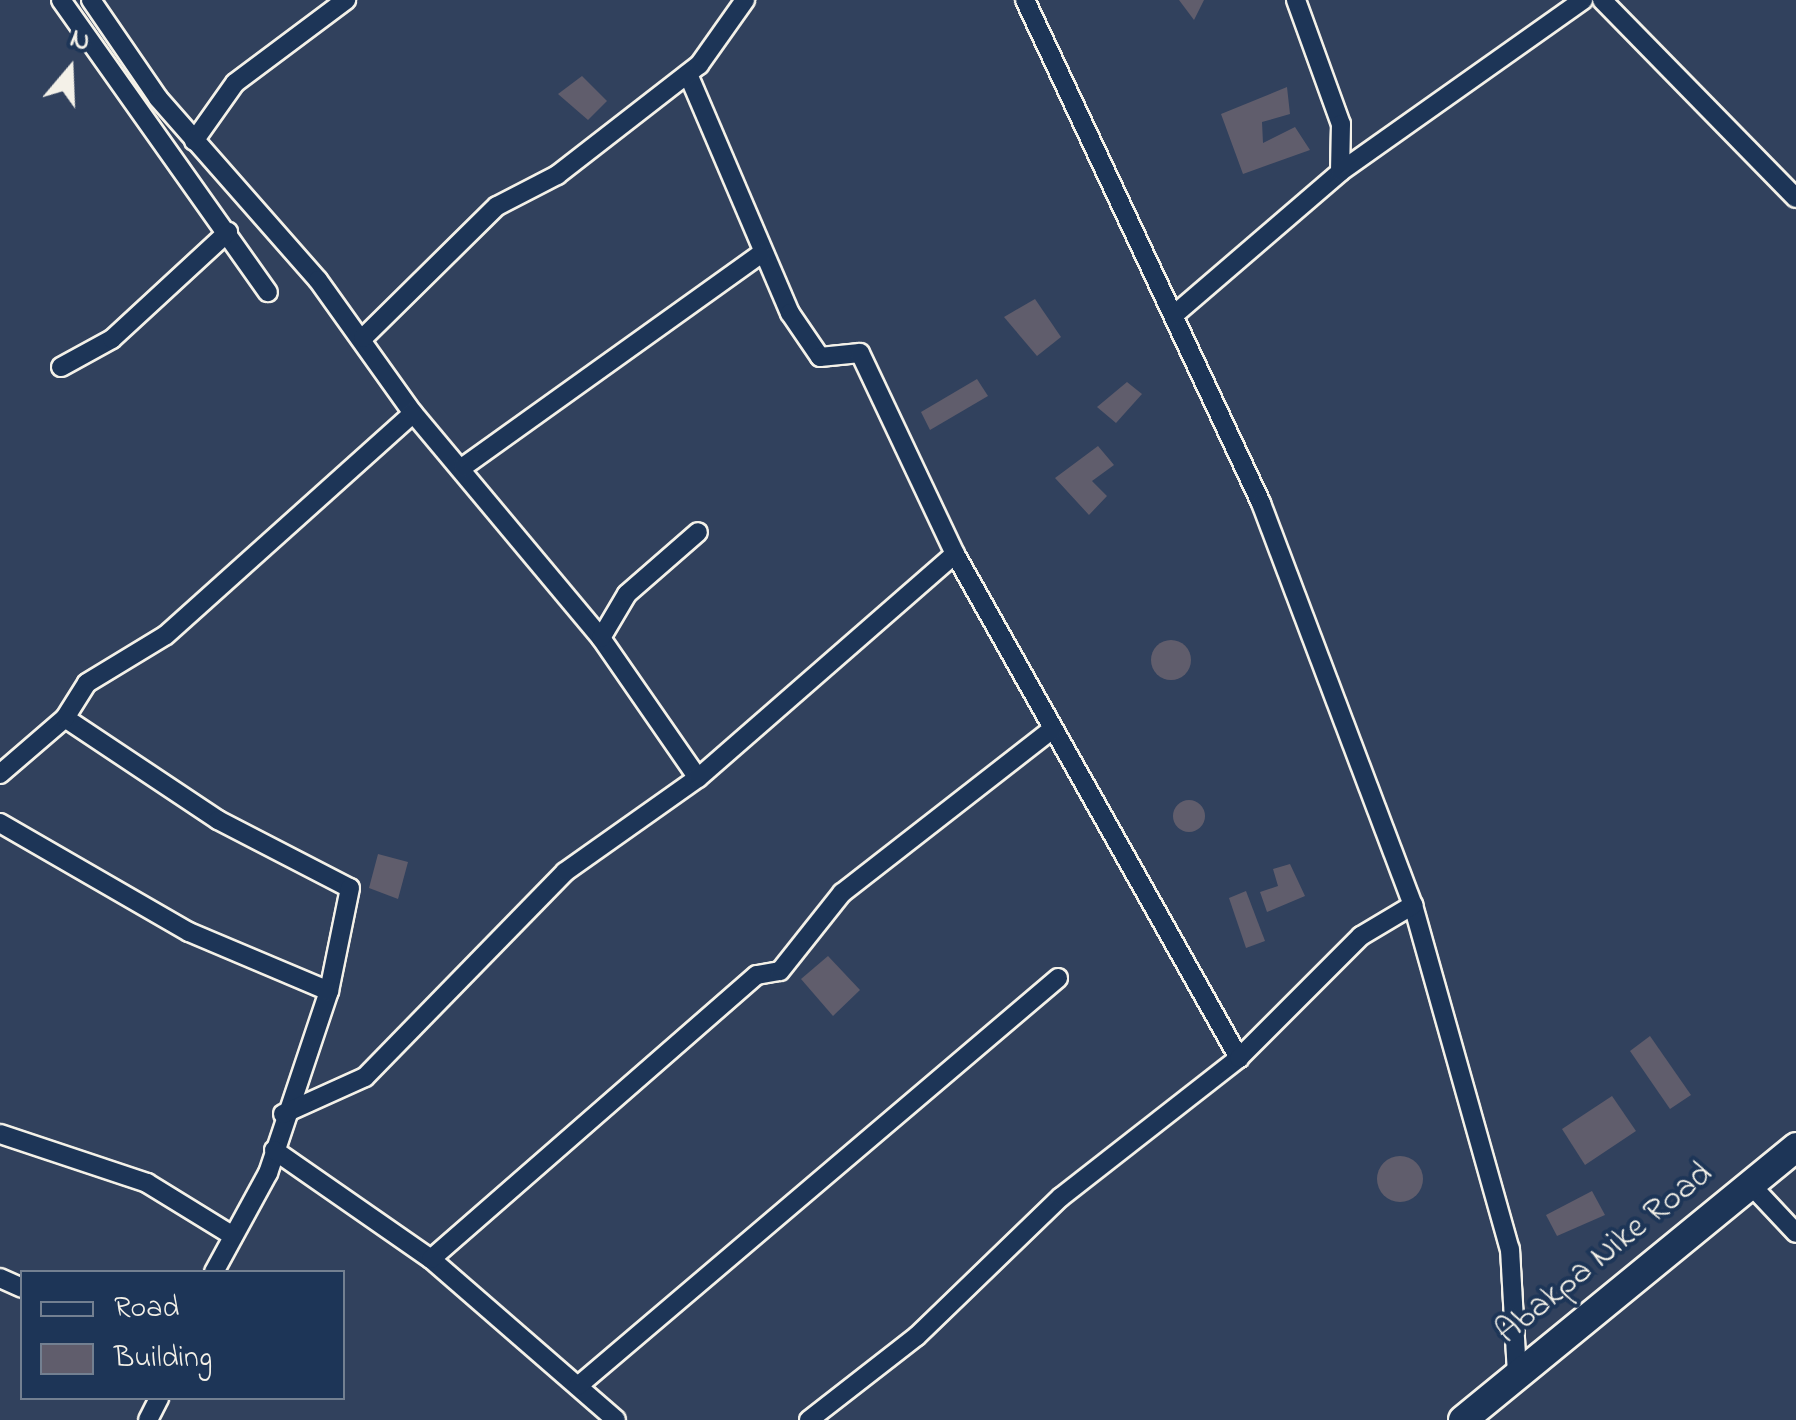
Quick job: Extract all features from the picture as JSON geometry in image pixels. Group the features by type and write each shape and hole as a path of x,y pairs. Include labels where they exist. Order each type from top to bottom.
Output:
{"main road":[{"name":"Abakpa Nike Road","path":"1463,1420 1796,1147"}],"street":[{"path":"61,0 268,292"},
{"path":"91,0 194,141 364,338 413,413 463,467 601,638 698,778"},
{"path":"194,141 235,83 346,0"},
{"path":"364,338 497,206 557,175 688,74 745,0"},
{"path":"1025,0 1261,503 1413,905 1510,1249 1517,1374"},
{"path":"1296,0 1341,124 1340,172"},
{"path":"1174,315 1340,172 1583,0"},
{"path":"1602,0 1796,198"},
{"path":"688,74 761,254 820,356 860,353 955,554 1239,1058"},
{"path":"62,367 112,339 228,232"},
{"path":"463,467 761,254"},
{"path":"0,774 64,718 87,683 153,645 413,413"},
{"path":"601,638 627,594 698,532"},
{"path":"283,1114 365,1077 565,872 698,778 955,554"},
{"path":"64,718 218,820 348,879 328,991 283,1114 274,1150 215,1270"},
{"path":"430,1258 757,975 780,971 842,893 1053,729"},
{"path":"0,823 189,932 328,991"},
{"path":"810,1420 917,1336 1080,1181 1239,1058 1361,936 1413,905"},
{"path":"578,1386 1058,978"},
{"path":"0,1134 148,1183 233,1236"},
{"path":"274,1150 430,1258 616,1420"},
{"path":"1750,1184 1796,1234"}],"building":[{"path":"1179,0 1204,0 1194,20"},
{"path":"582,76 607,101 588,120 558,94"},
{"path":"1287,87 1290,114 1262,122 1263,143 1295,127 1310,150 1243,174 1221,114"},
{"path":"1035,299 1061,337 1037,356 1004,317"},
{"path":"977,379 988,396 930,430 921,412"},
{"path":"1127,382 1142,394 1116,423 1097,407"},
{"path":"1098,446 1114,465 1092,481 1107,496 1089,515 1055,478"},
{"path":"1171,640 1185,646 1191,660 1185,674 1171,680 1157,674 1151,660 1157,646"},
{"path":"1189,800 1201,804 1205,816 1201,828 1189,832 1177,828 1173,816 1177,804"},
{"path":"378,854 408,862 398,899 369,888"},
{"path":"1290,864 1305,896 1267,912 1260,892 1278,886 1273,869"},
{"path":"1246,891 1265,941 1246,948 1229,898"},
{"path":"828,956 860,990 833,1016 801,979"},
{"path":"1650,1036 1691,1095 1670,1109 1630,1051"},
{"path":"1612,1096 1636,1131 1585,1165 1562,1129"},
{"path":"1400,1156 1416,1163 1423,1179 1416,1195 1400,1202 1384,1195 1377,1179 1384,1163"},
{"path":"1592,1191 1605,1215 1557,1236 1546,1215"}]}
